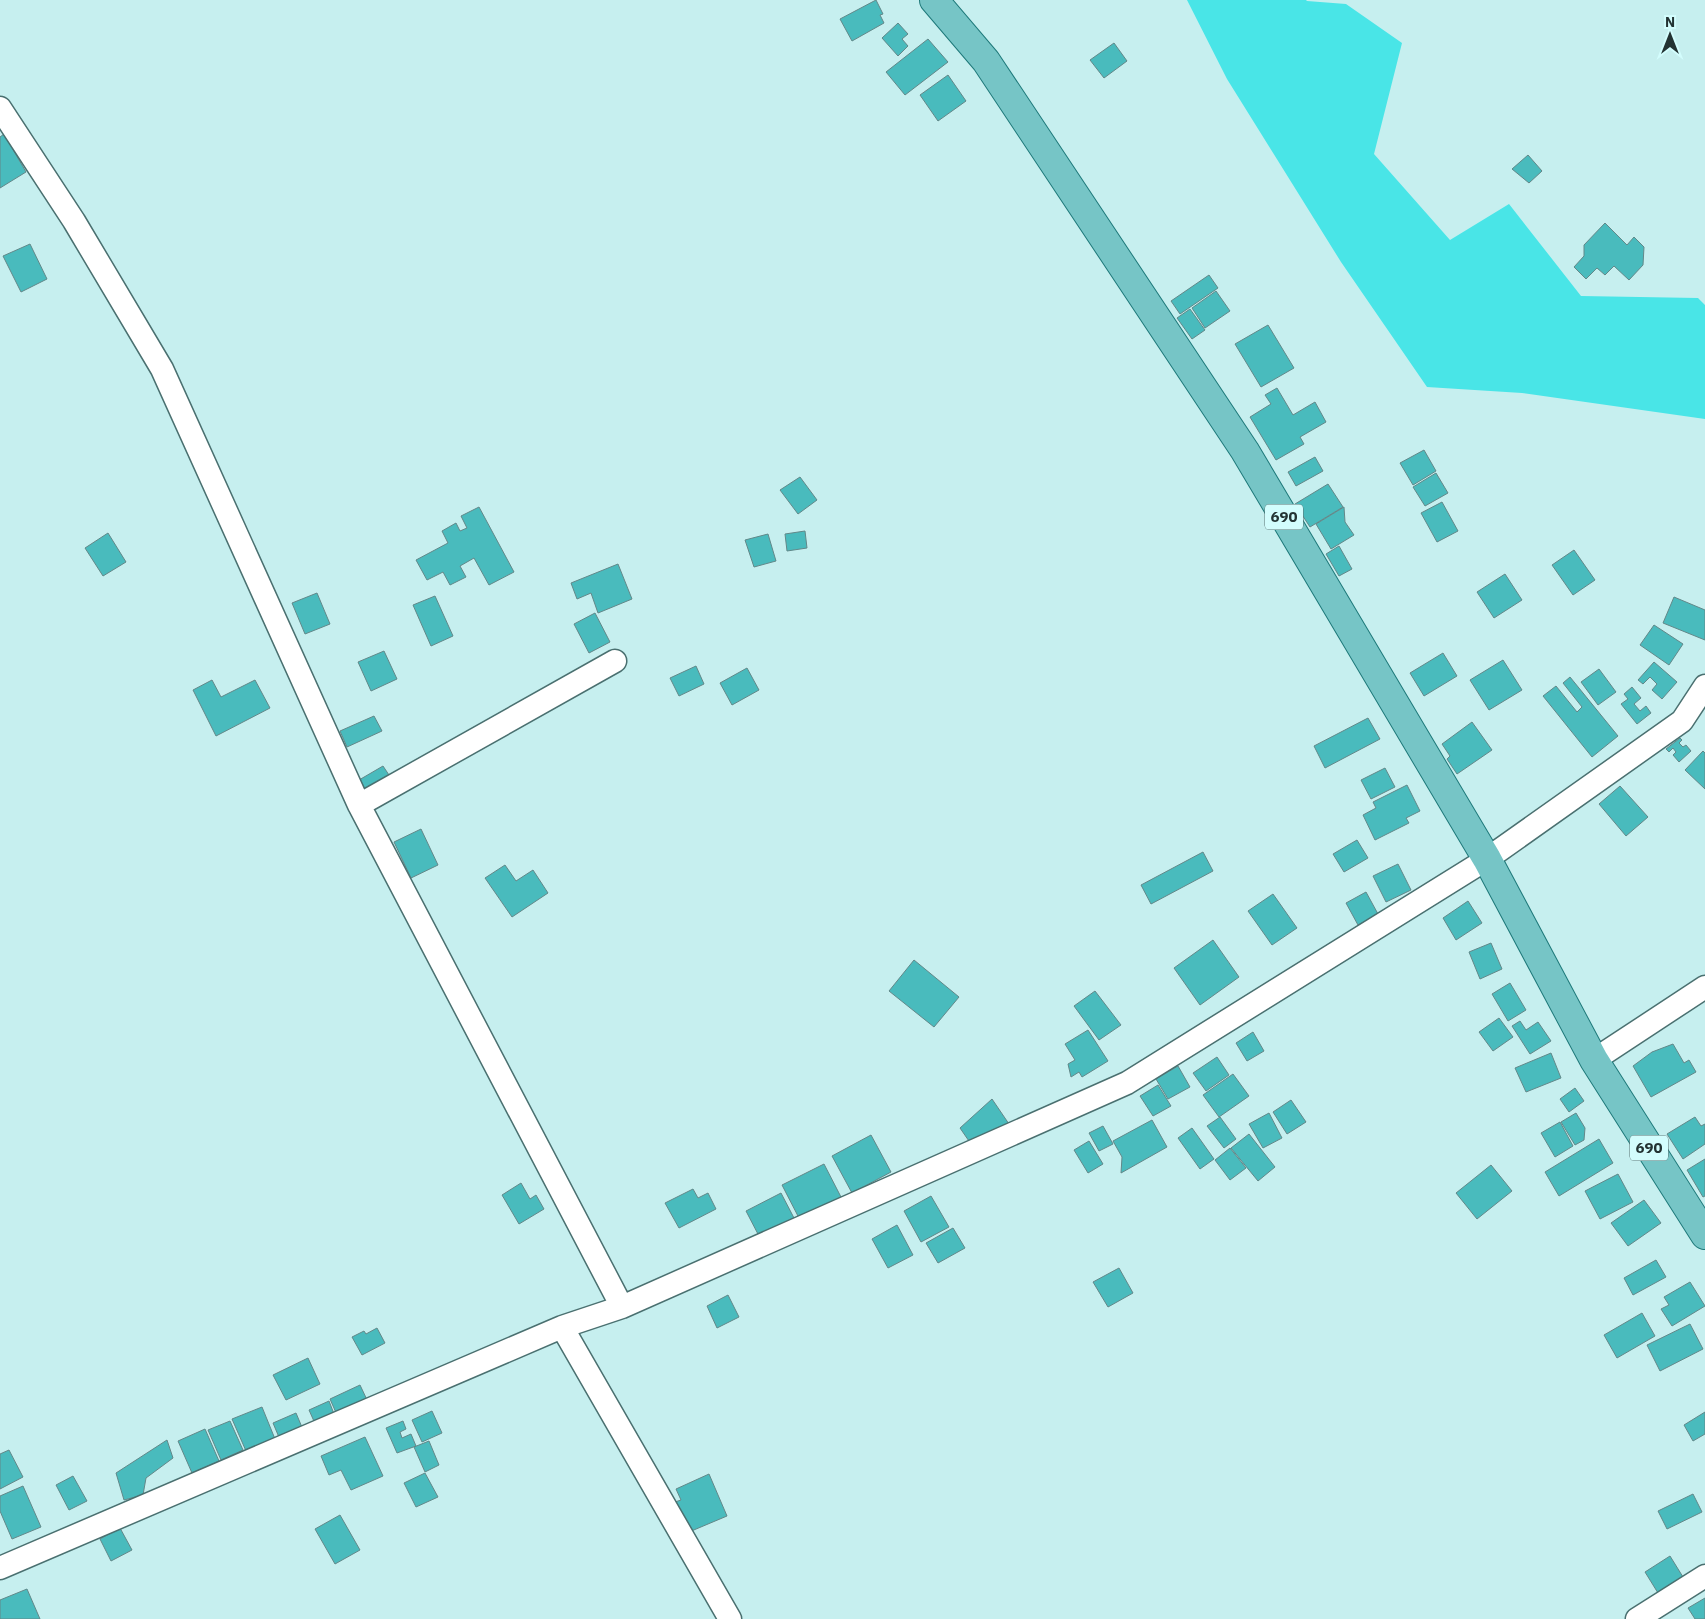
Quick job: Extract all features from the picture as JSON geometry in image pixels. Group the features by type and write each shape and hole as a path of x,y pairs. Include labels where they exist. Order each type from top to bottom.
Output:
{"main road":[{"name":"690","path":"934,0 986,61 1245,450 1487,859 1594,1060 1705,1236"}],"street":[{"path":"0,108 74,221 162,369 359,805 622,1307"},
{"path":"359,805 615,661"},
{"path":"0,1568 562,1327 622,1307 1127,1083 1487,859 1682,721 1705,686"},
{"path":"1594,1060 1705,988"},
{"path":"562,1327 730,1619"},
{"path":"1637,1619 1705,1576"}],"water":[{"path":"1187,0 1306,0 1346,4 1402,43 1374,154 1450,240 1509,204 1581,296 1698,298 1705,305 1705,419 1522,393 1427,387 1341,262 1227,79"}],"building":[{"path":"876,0 883,14 880,15 884,23 852,41 840,19"},
{"path":"898,23 908,34 902,39 908,46 898,56 882,38"},
{"path":"928,39 948,62 905,95 886,72"},
{"path":"1114,43 1127,61 1104,78 1090,60"},
{"path":"948,75 966,101 938,121 920,95"},
{"path":"4,134 26,172 0,188 0,137"},
{"path":"1528,155 1542,171 1529,183 1512,169"},
{"path":"1605,223 1627,245 1634,237 1644,247 1643,265 1629,280 1614,266 1605,275 1597,268 1586,279 1574,267 1584,256 1584,245"},
{"path":"30,244 47,279 21,292 3,256"},
{"path":"1209,275 1218,288 1180,314 1171,301"},
{"path":"1216,291 1230,311 1205,328 1192,308"},
{"path":"1190,309 1205,330 1192,339 1177,318"},
{"path":"1268,325 1294,368 1261,387 1235,344"},
{"path":"1277,388 1293,415 1315,402 1326,422 1300,437 1304,444 1276,460 1250,417 1271,404 1265,395"},
{"path":"1424,450 1436,471 1413,485 1400,463"},
{"path":"1315,457 1323,471 1296,486 1288,472"},
{"path":"1436,473 1448,493 1425,506 1413,487"},
{"path":"800,477 817,500 798,514 780,490"},
{"path":"1328,484 1343,507 1310,527 1295,504"},
{"path":"1442,502 1458,531 1437,542 1421,513"},
{"path":"479,507 514,572 489,585 474,558 460,566 466,577 450,585 443,572 427,580 416,560 448,543 442,531 456,523 460,531 467,528 461,516"},
{"path":"1344,507 1345,522 1354,535 1331,549 1316,524"},
{"path":"805,531 807,548 787,551 785,534"},
{"path":"108,533 126,562 103,576 85,548"},
{"path":"768,534 776,561 754,567 745,540"},
{"path":"1339,546 1352,569 1339,576 1326,554"},
{"path":"1574,550 1595,580 1573,595 1552,565"},
{"path":"618,564 632,599 598,613 591,593 577,599 571,583"},
{"path":"1505,574 1522,600 1494,618 1477,592"},
{"path":"317,593 330,624 305,634 292,603"},
{"path":"435,596 453,636 431,646 413,605"},
{"path":"1674,597 1705,610 1705,640 1663,623"},
{"path":"595,613 610,642 589,653 574,624"},
{"path":"1654,625 1683,644 1669,665 1640,645"},
{"path":"384,651 397,679 371,691 358,662"},
{"path":"1443,653 1457,676 1424,696 1410,673"},
{"path":"1503,660 1522,690 1489,710 1470,680"},
{"path":"1654,662 1677,682 1662,699 1652,690 1657,684 1650,677 1643,684 1638,680"},
{"path":"696,666 704,684 679,696 670,678"},
{"path":"747,668 759,690 732,705 720,683"},
{"path":"1599,669 1616,692 1598,705 1581,682"},
{"path":"1570,677 1618,736 1592,757 1543,696 1556,686 1577,712 1582,707 1563,683"},
{"path":"212,680 221,697 255,680 270,708 216,736 193,690"},
{"path":"1632,687 1641,698 1634,704 1640,711 1646,706 1651,713 1637,724 1621,704 1628,699 1624,694"},
{"path":"374,716 382,731 347,747 340,731"},
{"path":"1368,718 1380,739 1325,768 1314,746"},
{"path":"1472,722 1492,750 1457,774 1447,759 1450,756 1442,744"},
{"path":"1680,738 1682,740 1679,743 1683,747 1686,745 1691,751 1679,762 1673,755 1676,752 1673,748 1669,752 1666,749"},
{"path":"1703,751 1705,753 1705,789 1685,770"},
{"path":"383,766 393,781 368,796 359,780"},
{"path":"1385,768 1395,787 1371,799 1361,780"},
{"path":"1407,785 1420,811 1406,818 1409,823 1375,840 1363,815 1376,808 1373,802"},
{"path":"1620,786 1648,817 1626,836 1599,804"},
{"path":"421,829 438,865 411,878 394,842"},
{"path":"1357,840 1368,858 1344,872 1333,854"},
{"path":"1203,852 1213,871 1151,904 1141,885"},
{"path":"1398,864 1411,890 1386,902 1373,876"},
{"path":"505,865 516,881 533,870 548,893 512,917 485,878"},
{"path":"1366,892 1378,914 1358,925 1346,903"},
{"path":"1273,894 1297,928 1272,945 1248,911"},
{"path":"1468,901 1482,923 1456,940 1443,918"},
{"path":"1213,940 1239,977 1200,1005 1174,968"},
{"path":"1491,943 1502,969 1480,979 1469,952"},
{"path":"914,960 959,997 934,1027 889,991"},
{"path":"1510,983 1526,1010 1508,1021 1492,994"},
{"path":"1095,991 1121,1025 1099,1040 1074,1006"},
{"path":"1499,1018 1513,1037 1493,1051 1479,1032"},
{"path":"1520,1021 1526,1030 1538,1022 1551,1041 1530,1054 1512,1026"},
{"path":"1088,1030 1108,1061 1082,1077 1079,1072 1071,1077 1068,1064 1075,1060 1065,1044"},
{"path":"1253,1032 1264,1051 1247,1061 1236,1043"},
{"path":"1673,1044 1684,1063 1689,1060 1696,1072 1651,1097 1633,1066 1652,1052"},
{"path":"1551,1053 1561,1078 1526,1092 1515,1068"},
{"path":"1217,1057 1229,1075 1206,1091 1193,1073"},
{"path":"1178,1066 1190,1087 1168,1099 1156,1079"},
{"path":"1233,1074 1249,1096 1219,1117 1203,1095"},
{"path":"1158,1085 1171,1106 1153,1116 1140,1096"},
{"path":"1575,1088 1584,1101 1569,1112 1560,1099"},
{"path":"992,1099 1009,1124 971,1144 960,1128"},
{"path":"1291,1100 1306,1122 1287,1134 1273,1112"},
{"path":"1269,1113 1282,1138 1263,1148 1249,1124"},
{"path":"1576,1113 1585,1128 1584,1140 1575,1145 1561,1122"},
{"path":"1220,1117 1236,1139 1224,1148 1207,1126"},
{"path":"1695,1117 1701,1126 1705,1124 1705,1144 1683,1159 1667,1134"},
{"path":"1152,1120 1167,1147 1121,1173 1122,1157 1113,1141"},
{"path":"1560,1122 1573,1146 1555,1157 1541,1133"},
{"path":"1103,1126 1113,1144 1099,1151 1089,1133"},
{"path":"1192,1128 1214,1159 1200,1169 1178,1138"},
{"path":"1249,1134 1275,1167 1258,1181 1231,1148"},
{"path":"871,1135 891,1172 852,1193 832,1156"},
{"path":"1599,1139 1613,1163 1559,1196 1545,1172"},
{"path":"1089,1141 1103,1164 1088,1173 1074,1150"},
{"path":"1230,1148 1246,1168 1230,1180 1215,1160"},
{"path":"1705,1159 1705,1196 1703,1197 1687,1170"},
{"path":"824,1164 841,1197 799,1218 782,1185"},
{"path":"1491,1165 1512,1191 1477,1219 1456,1193"},
{"path":"1618,1174 1633,1202 1600,1219 1585,1191"},
{"path":"521,1183 530,1199 536,1195 544,1209 519,1224 502,1195"},
{"path":"693,1189 698,1198 708,1193 716,1209 679,1228 665,1203"},
{"path":"781,1193 794,1218 759,1236 746,1211"},
{"path":"931,1196 949,1227 921,1242 904,1211"},
{"path":"1644,1200 1661,1223 1628,1246 1611,1223"},
{"path":"897,1225 913,1255 888,1268 872,1239"},
{"path":"953,1228 965,1248 938,1263 926,1243"},
{"path":"1656,1260 1666,1277 1633,1295 1624,1278"},
{"path":"1119,1268 1133,1293 1108,1307 1093,1282"},
{"path":"1690,1282 1705,1306 1672,1326 1661,1309 1669,1305 1664,1297"},
{"path":"728,1295 739,1317 717,1328 707,1306"},
{"path":"1642,1313 1655,1336 1617,1358 1604,1335"},
{"path":"1690,1324 1703,1349 1660,1371 1647,1345"},
{"path":"377,1328 385,1343 362,1355 352,1337 364,1331 366,1334"},
{"path":"308,1358 320,1384 286,1400 273,1375"},
{"path":"360,1385 368,1402 337,1415 330,1399"},
{"path":"329,1401 336,1419 317,1428 309,1410"},
{"path":"262,1407 275,1439 246,1451 232,1419"},
{"path":"432,1411 442,1433 422,1442 412,1420"},
{"path":"1705,1412 1705,1434 1693,1441 1684,1425"},
{"path":"296,1413 304,1432 281,1442 273,1423"},
{"path":"230,1421 243,1450 221,1460 208,1430"},
{"path":"403,1421 406,1429 400,1432 402,1438 411,1434 416,1446 397,1453 386,1428"},
{"path":"205,1429 219,1461 192,1473 178,1441"},
{"path":"365,1437 383,1476 351,1490 341,1470 329,1475 321,1456"},
{"path":"167,1440 173,1458 146,1478 143,1495 124,1500 116,1473"},
{"path":"429,1441 439,1465 425,1472 414,1447"},
{"path":"9,1450 23,1477 0,1489 0,1454"},
{"path":"425,1473 438,1497 416,1507 404,1483"},
{"path":"709,1474 727,1516 689,1532 675,1502 681,1500 676,1489"},
{"path":"73,1476 87,1501 69,1510 56,1485"},
{"path":"23,1486 41,1527 12,1539 0,1511 0,1496"},
{"path":"1693,1494 1702,1512 1667,1529 1658,1511"},
{"path":"340,1515 360,1550 335,1564 315,1529"},
{"path":"120,1528 132,1550 111,1561 100,1539"},
{"path":"1670,1556 1683,1577 1658,1593 1645,1572"},
{"path":"27,1589 40,1619 0,1619 0,1600"},
{"path":"1705,1598 1705,1619 1695,1619 1688,1608"}]}
